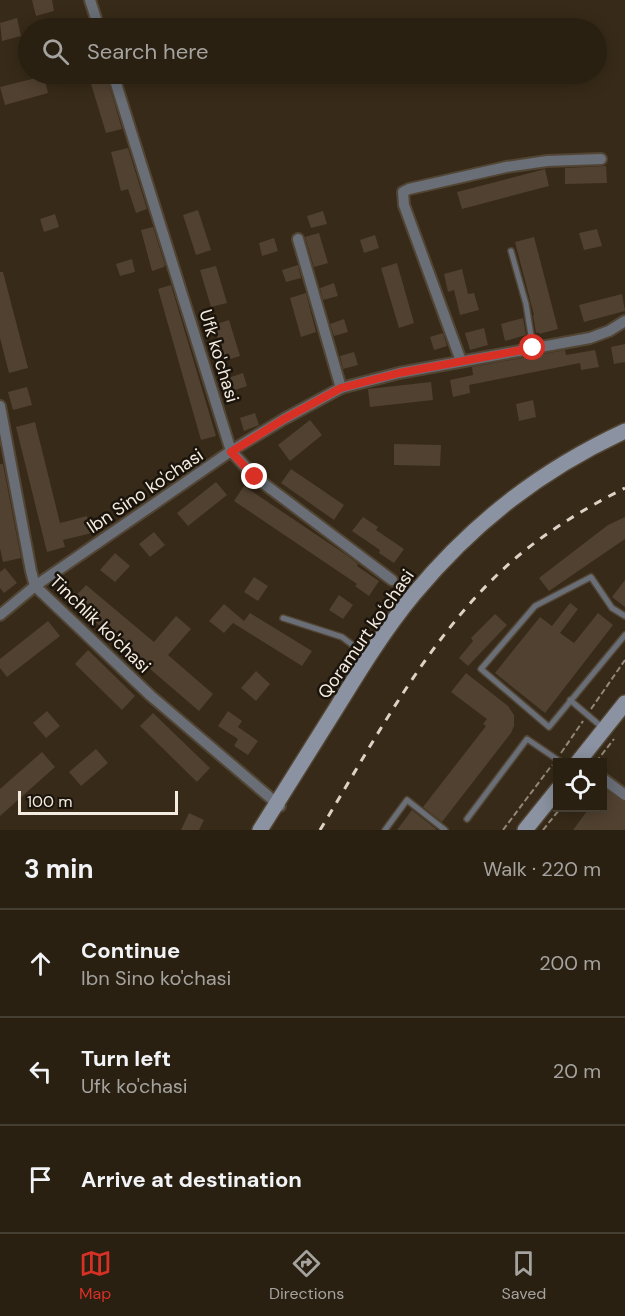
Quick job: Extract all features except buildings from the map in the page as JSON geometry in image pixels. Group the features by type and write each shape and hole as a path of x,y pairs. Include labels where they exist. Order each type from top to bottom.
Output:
{"main road":[{"name":"Qoramurt koʻchasi","path":"265,830 368,657 420,587 491,515 530,485 561,463 625,431"},
{"name":"Qoramurt koʻchasi","path":"260,830 374,658 436,577 479,534 532,489 581,457 625,436"},
{"path":"584,758 611,732 625,704"},
{"path":"525,830 553,795"}],"street":[{"path":"90,0 96,18"},
{"name":"Ufk ko'chasi","path":"116,84 231,452 255,477 392,580"},
{"path":"461,361 404,205 403,192 430,183 506,166 547,161 601,159"},
{"path":"298,240 341,388"},
{"name":"Ibn Sino ko'chasi","path":"0,615 35,586 231,452 284,419 341,388 399,373 590,338 609,332 625,321"},
{"name":"Tinchlik ko'chasi","path":"0,406 35,586 151,696 278,805"},
{"path":"607,781 625,795"}],"lane":[{"path":"511,251 526,304 533,348"},
{"path":"625,616 612,608 591,577 535,606 481,669 549,727 625,634"},
{"path":"283,618 342,637 368,657"},
{"path":"570,700 611,732"},
{"path":"467,819 527,739 555,758"},
{"path":"384,830 407,800 445,830"}],"path":[{"path":"561,758 625,660"},
{"path":"598,758 611,732"},
{"path":"503,830 553,768"},
{"path":"543,830 557,812"}],"railway":[{"path":"320,830 422,664 470,603 511,562 542,538 574,516 625,488"}],"route":[{"path":"255,477 231,452 284,419 341,388 399,373 533,348"}]}
